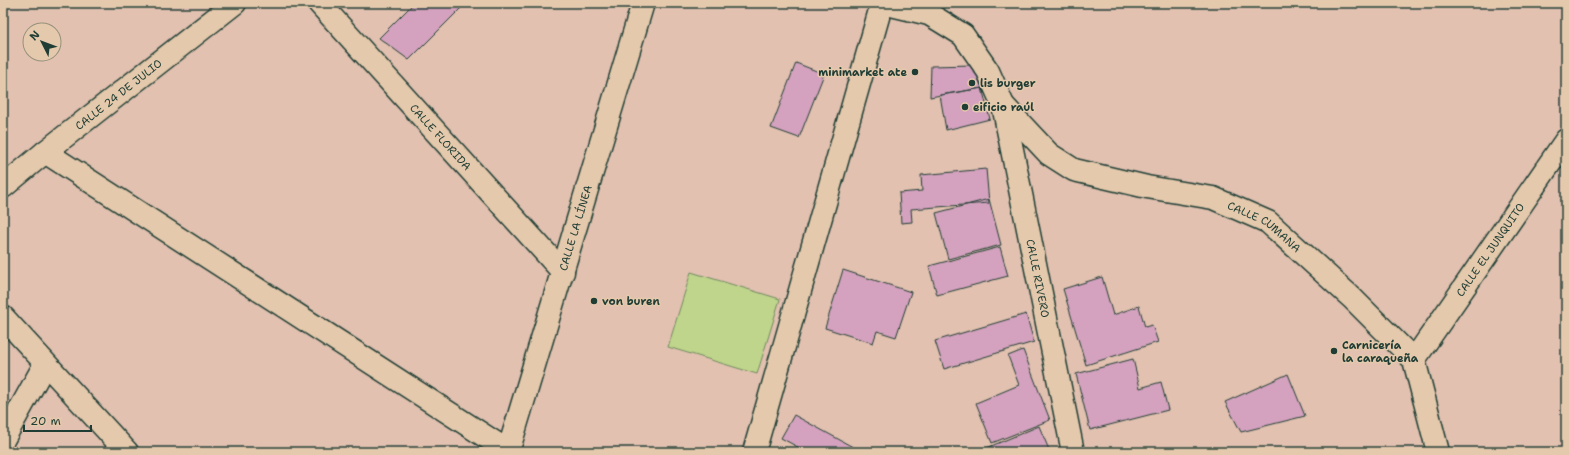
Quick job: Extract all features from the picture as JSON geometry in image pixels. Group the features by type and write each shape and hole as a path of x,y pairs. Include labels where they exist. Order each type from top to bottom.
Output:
{"street":[{"name":"CALLE 24 DE JULIO","path":"3,187 45,152 235,3"},
{"name":"CALLE FLORIDA","path":"319,3 562,272"},
{"name":"CALLE LA LÍNEA","path":"508,452 643,3"},
{"path":"754,452 882,3 929,14 963,35 988,71 1003,105"},
{"name":"CALLE CUMANA","path":"1003,105 1049,154 1074,170 1147,187 1213,198 1268,222 1352,298 1414,360"},
{"name":"CALLE RIVERO","path":"1003,105 1073,452"},
{"name":"CALLE EL JUNQUITO","path":"1414,360 1566,140"},
{"path":"45,152 508,452"},
{"path":"3,317 127,452"},
{"path":"1414,360 1438,452"},
{"path":"3,440 45,364"}],"green space":[{"path":"691,272 780,299 757,374 668,347"}],"building":[{"path":"414,3 465,4 409,60 379,38"},
{"path":"796,63 824,74 799,138 771,128"},
{"path":"973,65 982,88 930,97 931,66"},
{"name":"eificio raúl","path":"982,88 990,119 946,130 940,95"},
{"path":"986,169 989,203 911,209 912,222 901,223 899,193 922,191 921,175"},
{"path":"989,199 1001,245 948,259 936,213"},
{"path":"1000,247 1008,276 937,295 929,266"},
{"path":"843,270 911,292 896,337 877,331 873,343 825,328"},
{"path":"1102,277 1113,315 1139,306 1145,327 1152,325 1158,342 1086,365 1063,289"},
{"path":"1026,314 1034,342 944,369 935,341"},
{"path":"1023,350 1050,420 992,443 976,403 1019,385 1008,356"},
{"path":"1133,359 1140,388 1161,382 1168,410 1090,430 1076,374"},
{"path":"1288,374 1305,416 1241,432 1225,402"},
{"path":"794,415 862,452 807,452 781,438"},
{"path":"1039,426 1050,452 977,452"}],"place":[{"name":"minimarket ate","path":"915,72"},
{"name":"lis burger","path":"972,83"},
{"name":"eificio raúl","path":"965,107"},
{"name":"von buren","path":"594,301"},
{"name":"Carnicería la caraqueña","path":"1334,351"}]}
